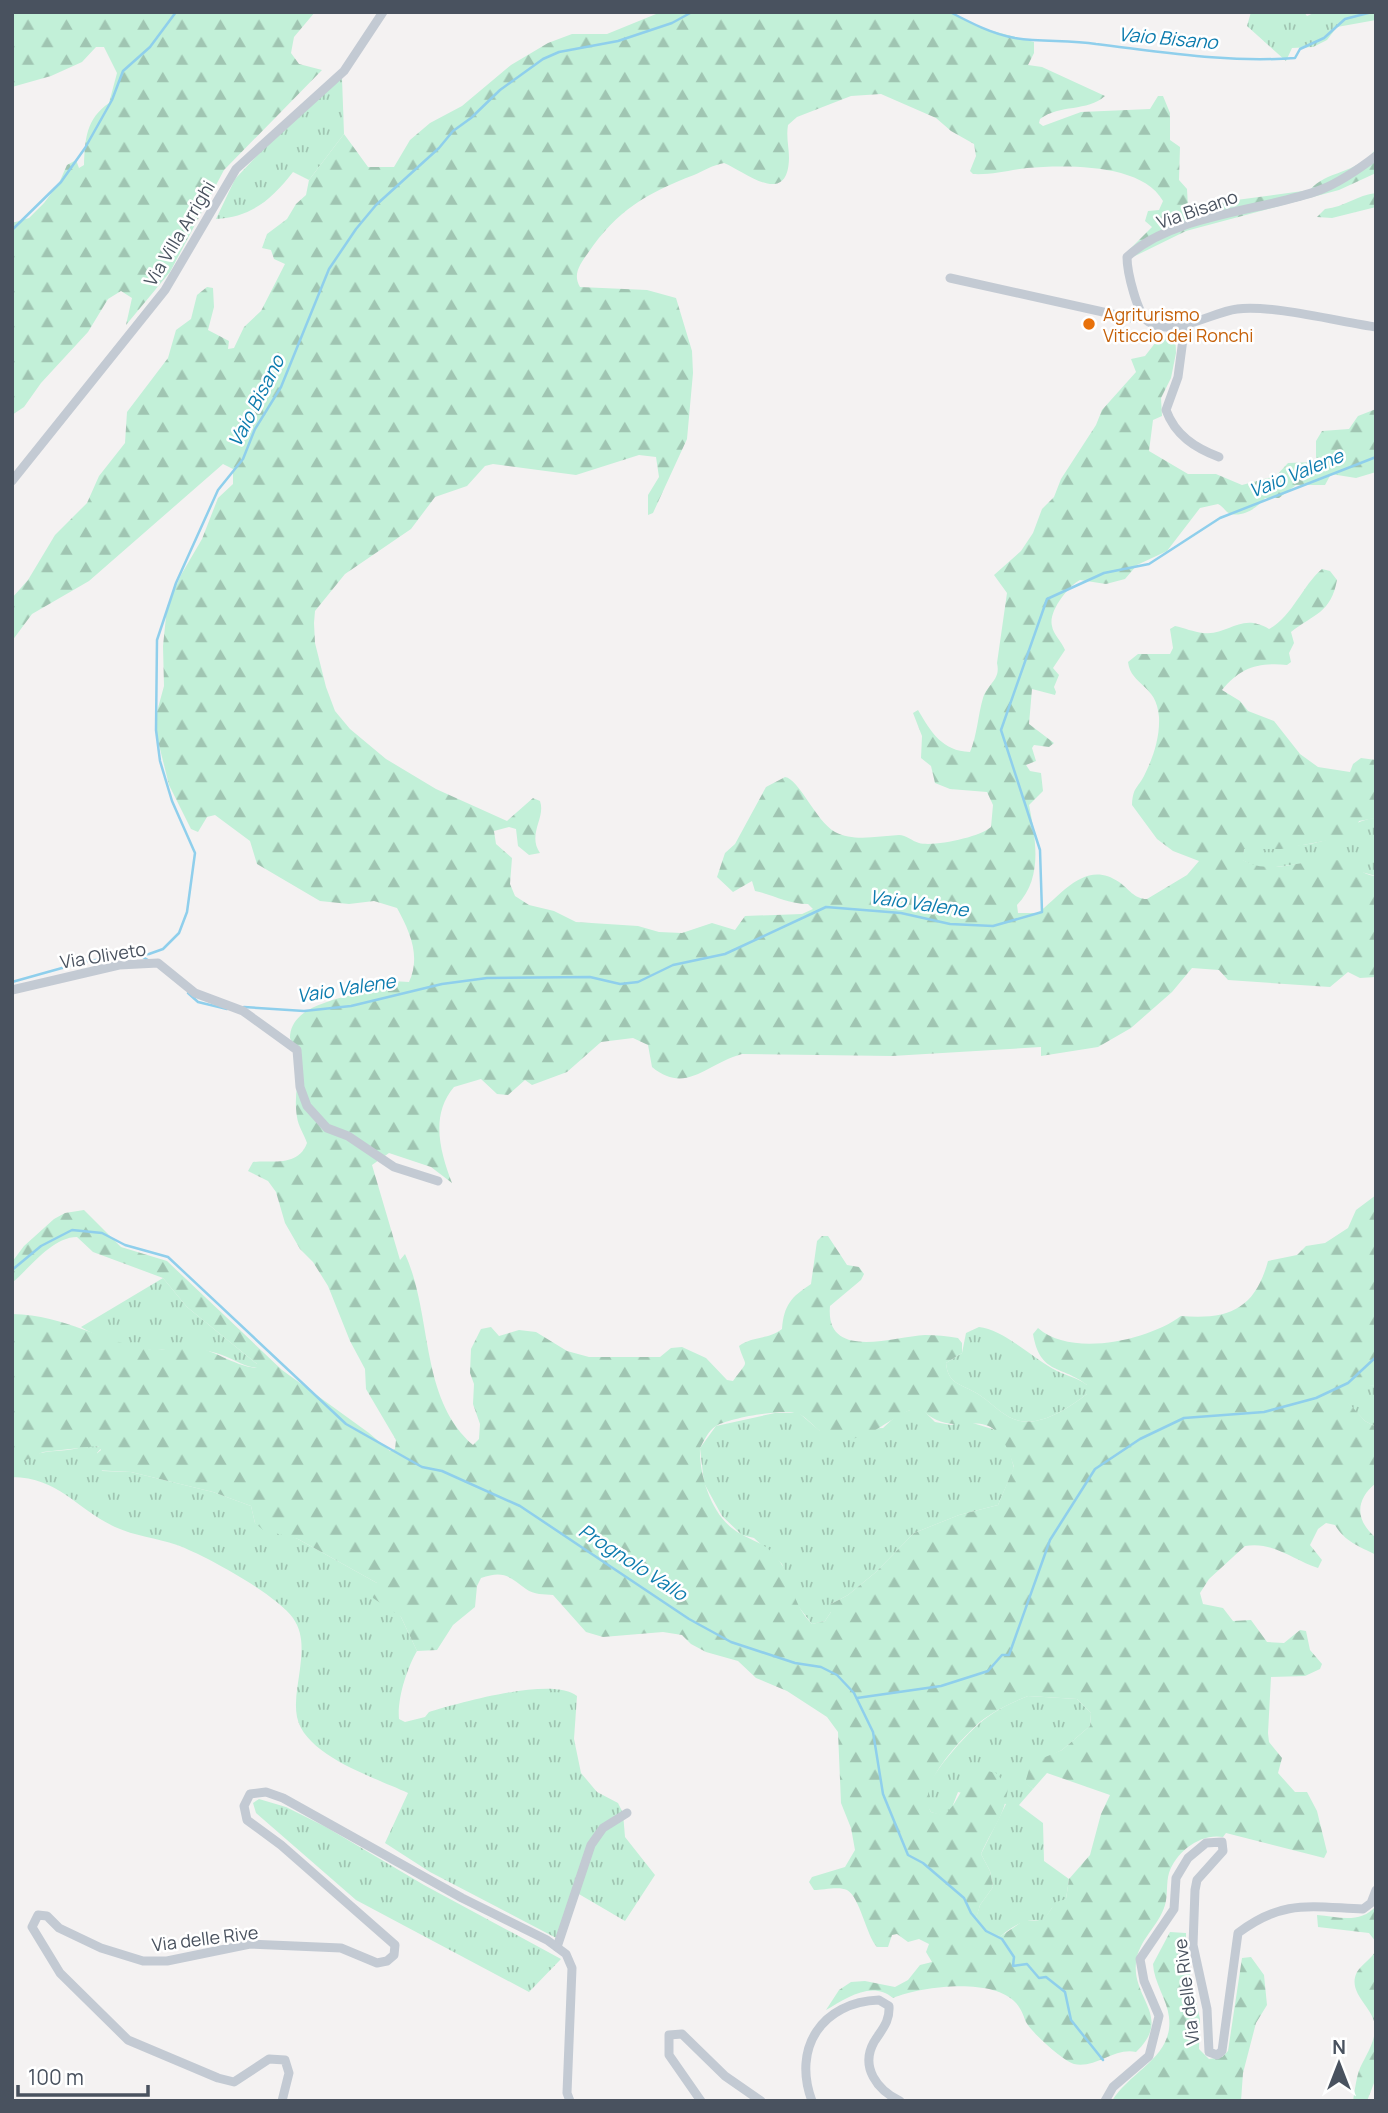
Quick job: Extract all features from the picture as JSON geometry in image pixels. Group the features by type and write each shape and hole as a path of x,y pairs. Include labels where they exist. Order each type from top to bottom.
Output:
{"street":[{"name":"Via Villa Arrighi","path":"12,481 165,290 236,169 344,71 383,12"},
{"name":"Via Bisano","path":"1144,318 1127,268 1127,257 1135,250 1220,214 1322,190 1354,173 1376,156"},
{"path":"950,278 1130,318 1144,318 1151,324 1167,327 1239,308 1376,327"},
{"path":"1185,324 1178,377 1166,410 1171,422 1191,445 1219,457"},
{"name":"Via Oliveto","path":"12,990 119,965 158,963 195,993 243,1011 288,1040 297,1050 300,1087 307,1106 327,1128 348,1136 394,1167 438,1181"},
{"name":"Via delle Rive","path":"282,2101 289,2073 285,2060 270,2059 234,2082 218,2078 128,2040 60,1972 32,1927 33,1919 38,1915 47,1916 59,1928 101,1948 143,1961 167,1961 250,1944 341,1948 377,1963 387,1961 394,1955 395,1945 281,1845 247,1820 244,1806 250,1794 266,1792 295,1804 462,1898 557,1947"},
{"path":"570,2101 567,2093 572,1968 566,1954 557,1947 591,1845 603,1828 627,1813"},
{"name":"Via delle Rive","path":"1105,2101 1113,2087 1149,2056 1159,2016 1144,1981 1140,1959 1174,1909 1176,1878 1188,1858 1206,1843 1222,1842 1223,1851 1197,1880 1193,1945 1207,2009 1209,2052 1217,2055 1222,2051 1238,1933 1273,1910 1293,1907 1363,1909 1371,1903 1376,1890"},
{"path":"812,2101 807,2086 806,2059 816,2029 850,2006 879,2000 888,2006 889,2015 873,2044 870,2069 885,2094 900,2101"},
{"path":"701,2101 669,2055 669,2035 682,2034 725,2076 761,2101"}],"green space":[{"path":"12,12 315,12 294,37 291,53 299,64 322,70 224,170 170,272 126,325 132,298 121,291 108,299 88,332 41,383 24,407 12,415 12,223 29,218 44,203 59,183 67,165 76,160 79,168 84,165 88,130 101,109 109,103 117,73 104,47 96,47 82,62 51,76 12,87"},
{"path":"661,12 950,12 978,27 1034,42 1034,53 1028,65 1042,67 1105,96 1090,104 1048,114 1040,119 1039,123 1043,126 1081,112 1150,109 1158,96 1163,96 1170,113 1170,140 1180,147 1179,180 1187,189 1188,207 1198,209 1229,201 1310,190 1325,179 1359,164 1376,149 1376,173 1339,190 1186,231 1133,257 1124,255 1152,227 1145,221 1148,211 1159,210 1163,201 1153,189 1138,179 1121,173 1081,167 1027,168 973,174 970,171 976,156 974,144 951,131 936,118 881,94 851,96 797,117 788,125 789,158 787,173 781,181 764,183 724,163 708,168 647,196 622,214 599,238 578,269 580,287 647,290 676,298 692,351 693,373 687,439 653,513 648,515 648,495 659,477 656,457 639,455 576,475 493,464 485,466 467,486 435,497 411,529 345,574 315,611 315,643 326,687 335,711 350,729 386,759 436,789 507,821 533,798 540,801 541,814 535,839 540,853 529,855 518,846 516,829 509,827 494,831 496,844 512,858 510,884 515,896 529,905 554,911 576,922 638,926 659,932 682,933 712,923 735,930 745,916 802,914 813,909 808,904 755,891 752,881 733,892 717,877 725,853 735,844 766,787 785,777 796,785 828,826 835,832 850,837 899,835 919,843 935,844 967,838 991,827 993,805 987,792 950,789 935,783 931,766 921,758 922,736 913,713 918,710 933,733 945,744 970,752 983,698 996,678 998,669 1007,593 994,575 1021,551 1033,533 1042,509 1054,497 1061,479 1096,425 1102,410 1136,372 1131,359 1145,356 1159,338 1175,329 1176,353 1171,378 1161,398 1162,416 1153,420 1149,451 1188,474 1216,474 1242,485 1276,476 1288,463 1316,462 1316,441 1322,431 1349,429 1358,416 1376,409 1376,472 1356,478 1331,474 1325,485 1296,485 1279,498 1265,498 1258,506 1242,514 1227,512 1218,504 1200,508 1167,551 1137,565 1125,579 1106,584 1080,580 1060,600 1053,614 1052,626 1065,650 1053,668 1059,675 1054,687 1056,692 1055,695 1032,689 1029,724 1054,743 1049,747 1034,745 1032,748 1036,761 1026,765 1030,771 1041,773 1043,791 1029,805 1035,845 1034,871 1031,883 1017,905 1018,913 1038,913 1075,882 1096,874 1119,882 1142,899 1147,899 1187,875 1199,861 1173,851 1157,839 1132,805 1134,791 1144,776 1155,748 1159,717 1154,698 1134,676 1128,662 1138,654 1170,654 1173,648 1170,629 1175,626 1203,633 1250,623 1269,629 1284,617 1322,569 1330,571 1337,580 1331,600 1320,612 1291,632 1294,643 1289,653 1291,662 1287,665 1250,668 1236,676 1222,690 1240,701 1248,711 1274,721 1300,754 1318,767 1350,772 1353,764 1361,758 1376,760 1376,818 1359,821 1355,831 1346,837 1281,849 1244,849 1243,860 1268,867 1334,860 1351,863 1366,874 1376,876 1376,977 1360,978 1348,972 1330,987 1228,980 1219,970 1192,968 1172,992 1131,1028 1098,1047 1041,1056 1041,1047 892,1056 742,1054 696,1075 675,1078 652,1067 648,1045 633,1038 601,1042 567,1072 532,1085 525,1080 508,1095 497,1094 481,1079 454,1087 442,1109 439,1134 452,1183 431,1167 389,1153 372,1165 400,1260 405,1254 414,1278 435,1380 456,1426 473,1445 479,1439 480,1424 473,1404 471,1349 481,1329 491,1327 499,1336 519,1330 536,1332 567,1351 589,1357 660,1357 671,1348 682,1347 706,1358 727,1380 733,1381 745,1364 739,1346 782,1329 790,1302 811,1284 817,1241 822,1236 828,1236 847,1265 859,1267 864,1274 861,1280 830,1306 831,1323 838,1334 849,1340 863,1342 925,1335 958,1338 962,1343 962,1353 946,1363 953,1380 978,1394 1009,1417 1029,1422 1040,1420 1079,1400 1087,1394 1087,1385 1047,1363 1036,1347 1033,1334 1038,1328 1053,1337 1090,1344 1131,1338 1167,1325 1181,1316 1213,1316 1226,1313 1238,1308 1256,1290 1268,1261 1297,1255 1306,1246 1325,1243 1348,1228 1356,1210 1376,1195 1376,1386 1362,1385 1346,1400 1365,1421 1376,1427 1376,1483 1364,1496 1360,1510 1364,1524 1376,1538 1376,1555 1348,1540 1335,1525 1326,1523 1318,1529 1310,1545 1322,1560 1318,1568 1265,1546 1245,1546 1209,1579 1200,1593 1203,1604 1223,1608 1233,1621 1251,1620 1267,1642 1284,1643 1300,1630 1306,1631 1310,1650 1322,1664 1320,1669 1305,1676 1271,1677 1268,1733 1269,1742 1282,1758 1278,1773 1295,1792 1307,1792 1317,1811 1327,1852 1324,1858 1226,1833 1223,1837 1198,1841 1183,1851 1172,1865 1162,1913 1144,1940 1136,1963 1136,1976 1151,2018 1151,2028 1146,2040 1136,2052 1120,2052 1090,2064 1074,2064 1055,2052 1034,2033 1016,2003 991,1990 939,1987 893,1998 885,1993 868,1991 850,1996 826,2010 839,1990 851,1982 865,1981 895,1987 908,1980 920,1965 932,1962 926,1952 929,1944 919,1939 908,1942 897,1934 892,1935 888,1947 877,1947 852,1894 840,1888 814,1890 809,1882 812,1877 845,1867 855,1850 851,1828 841,1803 838,1732 827,1717 787,1691 756,1678 738,1661 706,1652 691,1644 682,1635 663,1632 603,1637 586,1632 553,1595 532,1592 500,1575 481,1578 477,1586 475,1607 453,1625 437,1650 417,1651 401,1617 373,1598 371,1593 377,1583 298,1539 263,1530 255,1523 251,1506 213,1492 131,1472 93,1470 94,1456 101,1450 98,1446 43,1452 26,1460 12,1460 12,1314 50,1319 153,1350 185,1346 199,1348 257,1368 257,1364 187,1307 163,1278 93,1252 77,1237 68,1238 50,1248 12,1283 12,1262 24,1246 54,1219 65,1213 84,1210 121,1247 167,1261 282,1370 390,1451 395,1449 396,1440 366,1389 365,1369 350,1341 328,1286 313,1262 300,1249 285,1223 276,1192 268,1181 248,1171 253,1162 284,1161 298,1156 307,1143 297,1117 298,1069 290,1038 292,1027 308,1010 332,1000 368,990 382,982 409,982 414,963 410,935 397,908 374,901 349,904 320,901 257,864 250,841 215,815 207,817 198,832 191,829 169,785 156,733 155,719 164,686 163,646 167,607 181,575 202,539 218,498 233,484 233,469 223,464 89,581 32,614 12,641 12,598 28,580 55,535 87,503 99,476 125,443 127,412 168,358 176,330 191,319 197,295 207,287 213,288 214,307 208,330 229,341 228,349 234,348 244,327 261,311 285,264 274,259 271,250 262,248 267,234 287,219 296,204 306,195 309,180 344,134 368,167 394,167 410,140 430,123 462,106 511,65 548,43 572,34 607,34","holes":["910,1410 922,1410 936,1420 950,1424 985,1425 996,1431 1005,1444 1014,1467 998,1505 959,1515 914,1533 876,1572 848,1595 831,1604 831,1612 825,1621 812,1624 800,1608 785,1570 775,1556 766,1547 731,1527 715,1508 705,1484 700,1448 708,1433 716,1426 745,1417 794,1413 801,1415 830,1438 842,1440 870,1433","1028,1696 1077,1699 1091,1713 1090,1726 1062,1750 1031,1763 1025,1783 1033,1789 1047,1773 1110,1795 1101,1814 1090,1855 1069,1879 1066,1899 1056,1902 1043,1921 1023,1921 1001,1936 989,1934 976,1919 980,1905 993,1887 990,1871 981,1854 1001,1815 1008,1787 996,1773 979,1769 943,1815 931,1812 929,1790 942,1764 980,1722"]},
{"path":"1251,12 1304,12 1307,16 1316,12 1376,12 1376,20 1337,27 1327,40 1313,47 1292,48 1286,61 1247,26"},
{"path":"342,78 344,134 309,180 293,172 260,205 240,215 216,219 235,179 266,146"},
{"path":"1376,193 1376,207 1332,218 1317,217 1325,209"},
{"path":"1376,818 1376,876 1321,861 1259,868 1242,860 1244,849 1316,843 1362,821"},
{"path":"163,1278 187,1307 257,1364 257,1368 209,1351 150,1350 129,1346 81,1327"},
{"path":"979,1327 998,1333 1048,1366 1084,1383 1087,1385 1087,1394 1060,1412 1040,1420 1029,1422 1009,1417 978,1394 953,1380 947,1370 946,1363 962,1353 966,1333"},
{"path":"1362,1384 1376,1386 1376,1427 1365,1421 1345,1400"},
{"path":"910,1410 923,1410 935,1422 951,1425 966,1421 999,1431 1007,1442 1014,1468 998,1505 959,1515 914,1533 876,1572 848,1595 831,1604 831,1612 825,1621 812,1624 795,1602 782,1564 754,1538 742,1535 722,1516 704,1483 700,1448 716,1426 775,1413 799,1413 820,1431 883,1428 897,1415"},
{"path":"88,1445 102,1447 97,1453 102,1471 131,1472 213,1492 251,1506 255,1523 298,1539 377,1583 377,1588 401,1617 417,1651 404,1684 399,1719 405,1722 461,1703 528,1690 565,1691 577,1696 574,1739 581,1773 597,1792 618,1803 623,1813 625,1837 655,1875 625,1921 572,1890 562,1941 430,1872 385,1843 408,1793 361,1773 327,1754 303,1731 297,1717 296,1705 301,1636 297,1624 285,1609 257,1587 205,1557 177,1545 115,1527 55,1488 29,1479 12,1477 12,1460"},
{"path":"1028,1696 1077,1699 1091,1713 1090,1726 1062,1750 1048,1757 1026,1783 1033,1789 1019,1805 1043,1823 1044,1861 1069,1879 1066,1899 1052,1908 1043,1922 1025,1922 1001,1936 989,1935 976,1918 980,1905 993,1887 990,1871 981,1854 1006,1804 958,1792 951,1810 943,1816 931,1812 925,1795 942,1765 974,1729 997,1711"},
{"path":"259,1799 286,1807 326,1827 424,1885 561,1959 529,1992 356,1900 256,1813 253,1803"},
{"path":"1376,1906 1376,1942 1369,1933 1318,1927 1317,1915 1356,1917 1370,1912"},
{"path":"1170,1932 1186,1933 1186,1957 1200,2019 1199,2049 1209,2059 1222,2057 1228,2051 1242,1958 1251,1957 1264,1975 1267,2005 1256,2023 1243,2073 1241,2101 1112,2101 1165,2043 1169,2031 1169,2017 1153,1964"},
{"path":"1376,1942 1376,2078 1367,2101 1353,2101 1359,2072 1375,2033 1374,2020 1358,1994 1355,1980 1359,1969 1375,1952"}],"waterway":[{"path":"12,230 61,182 85,148 112,100 123,71 150,47 176,12"},
{"name":"Vaio Bisano","path":"12,982 87,961 149,954 163,949 179,933 187,912 195,853 172,801 160,761 156,730 157,640 176,583 218,490 243,459 255,429 281,387 329,269 356,229 376,205 439,148 453,131 500,90 543,59 559,52 618,41 672,23 692,12"},
{"name":"Vaio Bisano","path":"950,12 990,31 1015,38 1245,59 1295,58 1300,49 1324,38 1345,19 1372,12"},
{"name":"Vaio Valene","path":"244,1007 304,1011 351,1006 442,984 487,978 590,977 620,984 638,982 673,965 725,954 826,907 901,913 950,924 993,926 1042,912 1040,850 1001,730 1047,599 1104,573 1149,564 1220,518 1376,457"},
{"name":"Vaio Bisano","path":"139,955 148,960"},
{"name":"Vaio Valene","path":"188,993 198,1002 227,1009"},
{"name":"Prognolo Vallo","path":"12,1270 41,1246 72,1230 102,1233 125,1245 168,1257 346,1424 422,1467 442,1471 520,1506 689,1619 731,1642 795,1663 821,1667 837,1675 854,1693 873,1732 883,1794 908,1855 923,1863 964,1898 971,1913 986,1931 1002,1939 1014,1957 1013,1966 1027,1964 1039,1978 1046,1977 1065,1992 1071,2020 1103,2060"},
{"path":"857,1698 941,1686 988,1671 1002,1655 1009,1655 1050,1540 1095,1469 1140,1439 1184,1418 1264,1412 1316,1398 1348,1383 1376,1357"}],"place":[{"name":"Agriturismo Viticcio dei Ronchi","path":"1089,324"}]}
